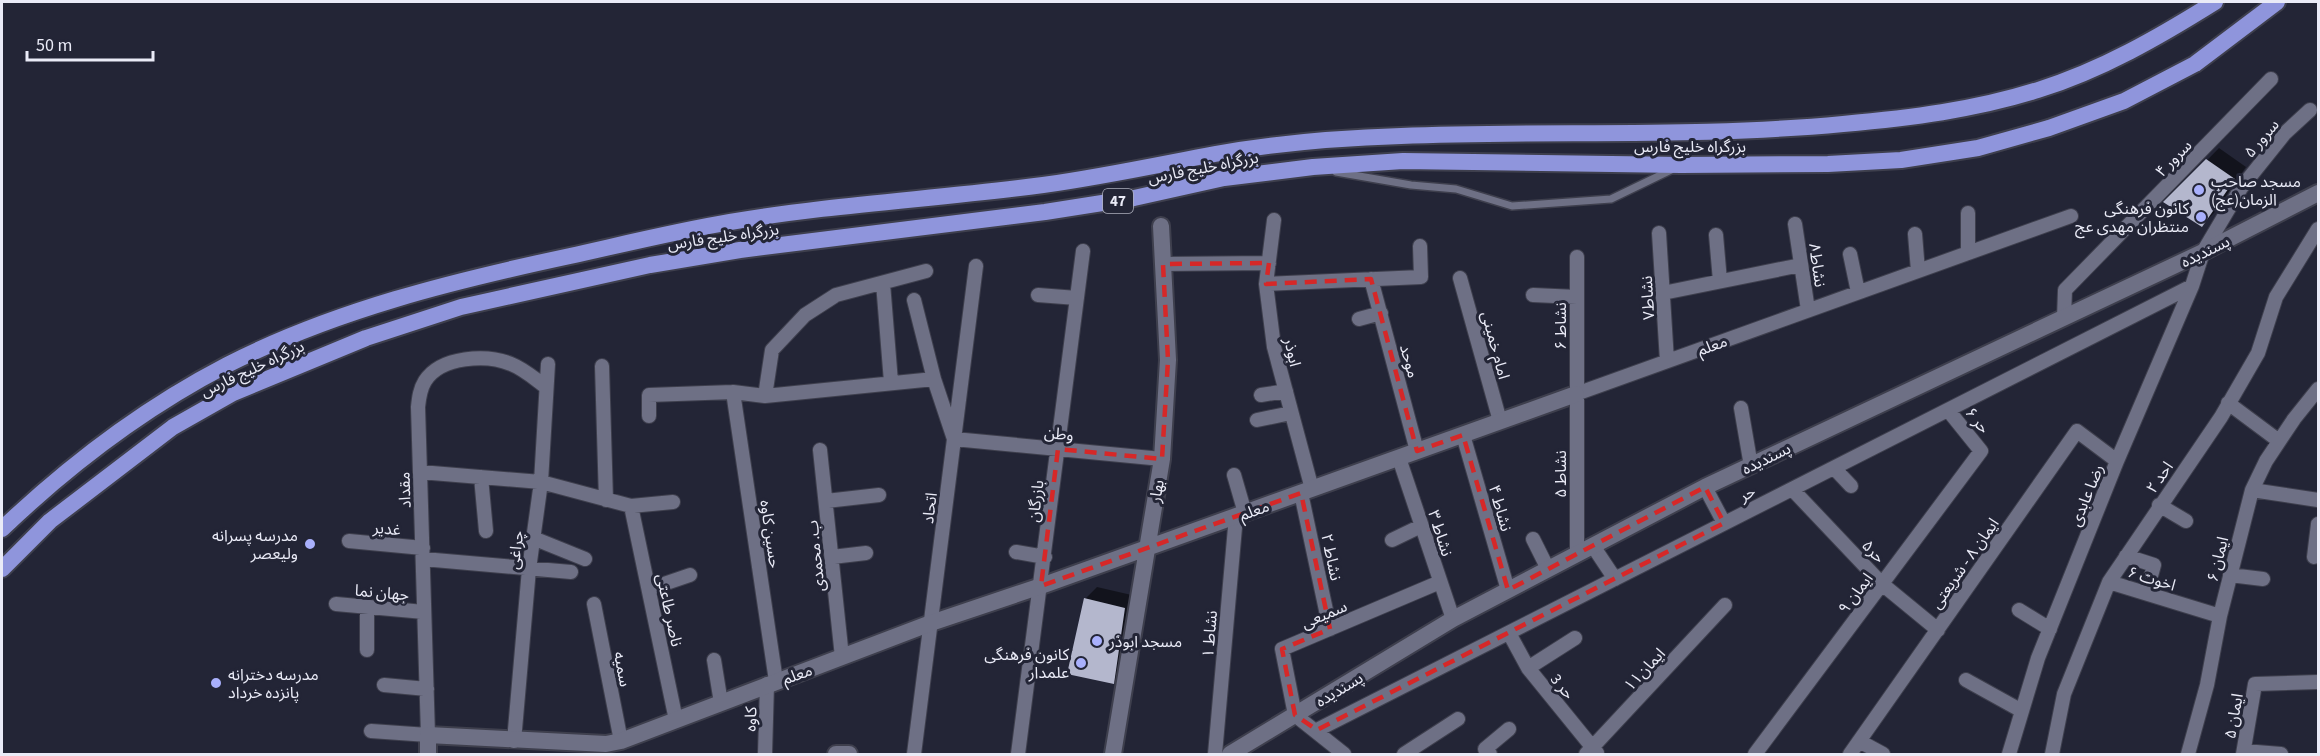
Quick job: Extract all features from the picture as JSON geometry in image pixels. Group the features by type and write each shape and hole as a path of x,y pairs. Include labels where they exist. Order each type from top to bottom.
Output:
{"highway":[{"name":"بزرگراه خلیج فارس","path":"2,529 31,501 162,402 231,363 390,299 454,281 731,222 1050,184 1126,173 1218,154 1307,142 1400,136 1681,134 1807,128 1899,119 1971,108 2041,89 2109,63 2176,27 2215,2"},
{"name":"بزرگراه خلیج فارس","path":"2,569 50,521 173,427 232,393 366,338 460,307 650,265 728,252 1045,212 1134,198 1224,178 1313,167 1403,161 1681,165 1901,160 1978,148 2049,128 2124,101 2195,64 2278,3"}],"street":[{"name":"سرور ۴","path":"2064,318 2065,290 2271,79"},
{"name":"سرور ۵","path":"2203,252 2241,188 2285,133 2310,110"},
{"name":"پسندیده","path":"1234,754 1453,619 1705,487 2203,252 2319,194"},
{"path":"1968,213 1968,253"},
{"name":"معلم","path":"428,735 612,747 772,682 931,623 1146,549 2071,216"},
{"name":"ابوذر","path":"1274,220 1266,284 1274,347 1292,413 1306,491"},
{"name":"نشاط۸","path":"1796,224 1808,310"},
{"name":"بهار","path":"1113,754 1162,459 1168,360 1161,226"},
{"name":"احد ۲","path":"2052,754 2064,694 2109,582 2229,403 2258,353 2276,297 2319,229"},
{"name":"نشاط۷","path":"1659,233 1667,361"},
{"path":"1915,234 1918,271"},
{"path":"1716,235 1720,281"},
{"path":"1266,284 1421,277 1420,246"},
{"name":"بازرگان","path":"1018,754 1083,250"},
{"name":"رضا عابدی","path":"2009,754 2050,629 2117,461 2192,286 2203,252"},
{"path":"1850,254 1858,292"},
{"name":"نشاط ۶","path":"1576,394 1577,257"},
{"path":"1163,264 1269,263"},
{"path":"1663,293 1802,265"},
{"name":"اتحاد","path":"914,754 976,266"},
{"path":"765,396 772,350 805,315 836,295 926,271"},
{"name":"امام خمینی","path":"1460,278 1500,421"},
{"name":"موحد","path":"1371,279 1417,451"},
{"path":"883,283 891,382"},
{"name":"حر","path":"1317,730 2192,286"},
{"path":"1038,295 1077,297"},
{"path":"1533,295 1577,297"},
{"path":"914,300 934,379 954,439"},
{"path":"1359,320 1381,313"},
{"name":"مقداد","path":"428,735 420,472 420,391 426,378 438,369 467,359 486,358 511,364 546,387"},
{"name":"چراغی","path":"513,741 529,569 540,482 548,364"},
{"path":"602,366 606,500"},
{"path":"650,416 649,395 733,392 765,396 934,379"},
{"path":"1261,394 1286,391"},
{"name":"ایمان ۶","path":"2188,754 2207,685 2220,616 2252,490 2279,441 2318,391"},
{"name":"حسین کاوه","path":"733,392 772,682"},
{"name":"نشاط ۵","path":"1576,394 1577,554"},
{"path":"2229,403 2279,441"},
{"path":"1741,408 1751,466"},
{"name":"حر ۶","path":"1948,410 1982,451"},
{"path":"1257,420 1292,413"},
{"name":"ایمان ۸ - شریعتی","path":"1850,754 2077,431 2117,461"},
{"name":"نشاط ۴","path":"1463,435 1508,590"},
{"name":"وطن","path":"954,439 1162,459"},
{"name":"ب. محمدی","path":"820,450 842,657"},
{"name":"ایمان ۹","path":"1755,754 1982,451"},
{"name":"نشاط ۳","path":"1399,458 1453,619"},
{"path":"1834,468 1851,486"},
{"path":"420,472 540,482 631,506 673,502"},
{"path":"1234,475 1241,514"},
{"path":"481,477 486,531"},
{"path":"1705,487 1724,523"},
{"name":"حر۵","path":"1792,489 1882,584 1938,630"},
{"path":"2252,490 2319,500"},
{"name":"نشاط ۲","path":"1306,491 1330,629"},
{"path":"826,501 879,495"},
{"path":"2159,505 2186,521"},
{"name":"ناصر طاعتی","path":"631,506 676,720"},
{"name":"نشاط ۱","path":"1215,754 1241,514"},
{"path":"2314,557 2319,524"},
{"path":"1392,540 1421,526"},
{"path":"533,538 585,559"},
{"path":"1533,539 1548,569"},
{"name":"غدیر","path":"348,541 529,569 571,572"},
{"path":"1593,546 1615,579"},
{"path":"1016,552 1045,557"},
{"path":"832,557 866,553"},
{"path":"2126,556 2154,565 2151,576"},
{"path":"649,588 690,575"},
{"path":"2230,575 2263,579"},
{"name":"سمیعی","path":"1295,715 1282,650 1440,582"},
{"name":"اخوت ۶","path":"2109,582 2220,616"},
{"name":"جهان نما","path":"336,604 424,612"},
{"name":"سمیه","path":"594,604 612,747"},
{"name":"ایمان۱۱","path":"1592,752 1725,605"},
{"path":"367,608 367,650"},
{"path":"2019,610 2050,629"},
{"name":"حر 3","path":"1509,633 1528,668 1592,752"},
{"path":"1528,668 1575,638"},
{"path":"714,660 721,703"},
{"path":"1966,680 2022,711"},
{"name":"کاوه","path":"765,754 772,682"},
{"name":"ایمان ۵","path":"2243,753 2255,684 2319,682"},
{"path":"384,685 426,689"},
{"path":"1295,715 1317,730 1344,754"},
{"path":"1411,753 1458,719"},
{"path":"1490,754 1485,749 1509,729"},
{"path":"372,731 428,735 428,754"},
{"path":"1859,741 1883,754"},
{"path":"2243,753 2281,754"},
{"path":"836,754 849,754"}],"lane":[{"path":"1313,167 1411,185 1456,189 1512,206 1611,199 1681,165"}],"highlighted area":[{"path":"1269,263 1266,284 1371,279 1417,451 1463,435 1508,590 1705,487 1724,523 1317,730 1295,715 1282,649 1330,629 1301,493 1041,586 1058,449 1162,459 1168,360 1163,264"}],"building":[{"name":"مسجد صاحب الزمان(عج)","path":"2206,159 2235,179 2202,227 2163,202"},
{"name":"مسجد ابوذر","path":"1084,598 1125,608 1114,684 1067,674"}],"place":[{"name":"مسجد صاحب الزمان(عج)","path":"2199,190"},
{"name":"کانون فرهنگی منتظران مهدی عج","path":"2201,217"},
{"name":"مدرسه پسرانه ولیعصر","path":"310,544"},
{"name":"مسجد ابوذر","path":"1097,641"},
{"name":"کانون فرهنگی علمدار","path":"1081,663"},
{"name":"مدرسه دخترانه پانزده خرداد","path":"216,683"}]}
